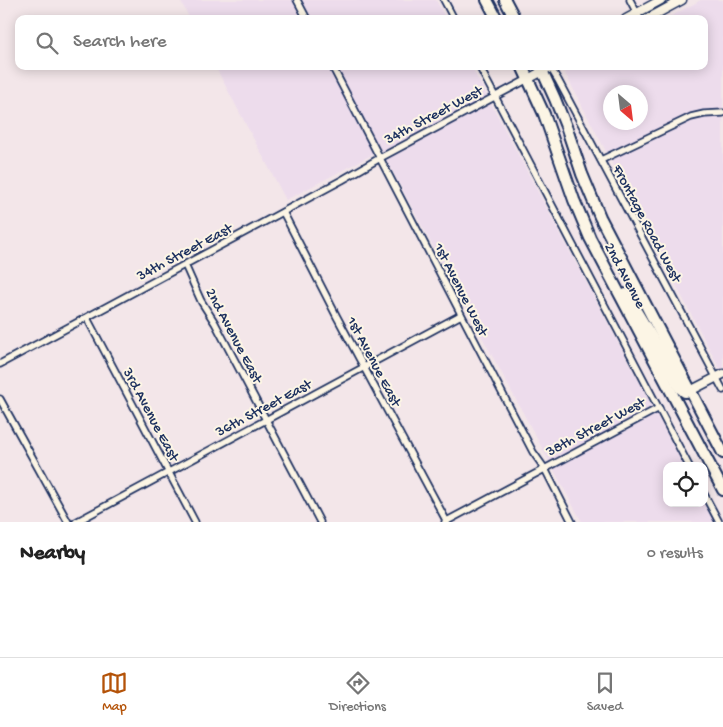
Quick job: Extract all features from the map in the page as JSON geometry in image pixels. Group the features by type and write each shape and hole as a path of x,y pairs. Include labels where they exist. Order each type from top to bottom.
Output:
{"highway":[{"path":"488,0 495,15"},
{"path":"506,0 513,15"},
{"name":"2nd Avenue","path":"524,70 544,114 590,238 723,490"},
{"name":"2nd Avenue","path":"547,70 582,174 600,217 723,453"},
{"path":"579,211 680,388 685,392 690,391"}],"street":[{"path":"297,0 305,15"},
{"path":"444,0 452,15"},
{"path":"630,0 638,15"},
{"path":"640,15 662,0"},
{"path":"654,15 682,0"},
{"name":"1st Avenue West","path":"334,70 461,315 572,522"},
{"path":"480,70 687,462"},
{"name":"34th Street West","path":"380,158 543,70"},
{"name":"Frontage Road West","path":"548,70 558,80 720,376 723,390"},
{"path":"601,160 691,117 723,113"},
{"name":"34th Street East","path":"0,364 380,158"},
{"name":"1st Avenue East","path":"283,212 447,522"},
{"name":"2nd Avenue East","path":"185,265 201,301 215,323 320,522"},
{"name":"36th Street East","path":"76,522 461,315"},
{"name":"3rd Avenue East","path":"87,318 195,522"},
{"path":"690,391 720,376"},
{"path":"0,399 68,522"},
{"name":"38th Street West","path":"447,522 659,408"},
{"path":"708,501 719,522"}],"shaded area":[{"path":"180,0 436,0 444,15 188,15"},
{"path":"701,0 723,0 723,375 565,73 570,70 708,70 708,15 673,15"},
{"path":"217,70 473,70 682,462 663,462 663,507 706,507 714,522 582,522 381,150 286,200"}]}
